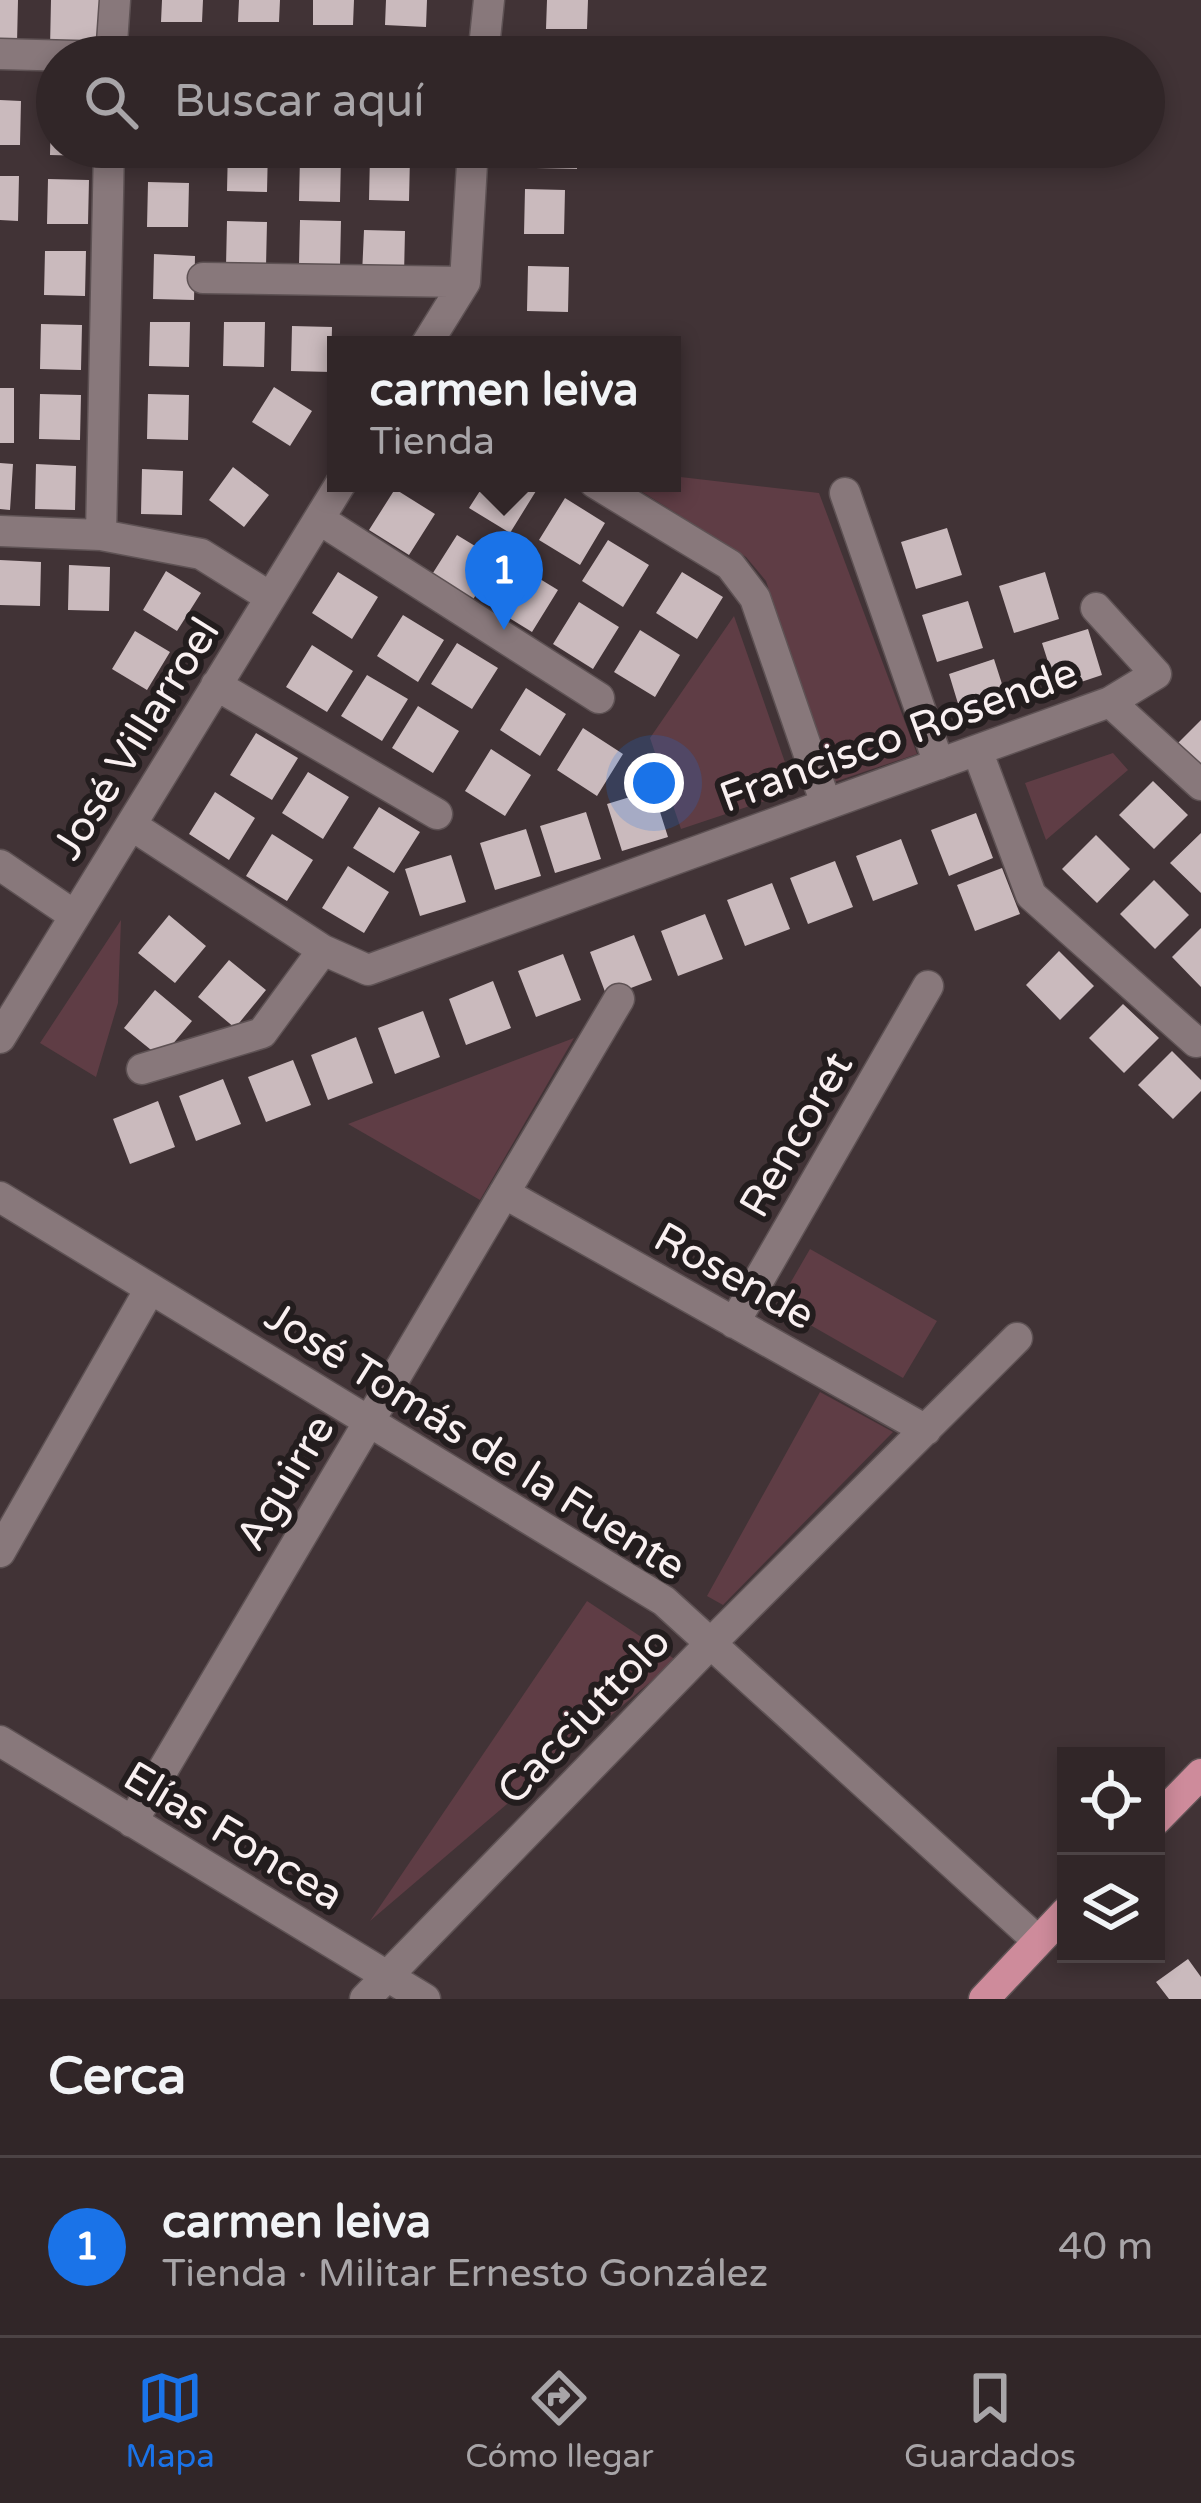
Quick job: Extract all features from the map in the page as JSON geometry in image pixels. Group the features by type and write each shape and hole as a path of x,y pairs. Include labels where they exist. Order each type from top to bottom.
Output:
{"main road":[{"path":"1165,1811 1201,1774"},
{"path":"984,1999 1057,1921"}],"street":[{"path":"113,36 115,0"},
{"path":"485,36 489,0"},
{"path":"0,54 36,55"},
{"path":"100,535 109,168"},
{"path":"431,336 465,281 472,168"},
{"path":"203,278 465,281"},
{"name":"José Villarroel","path":"0,1038 336,492"},
{"path":"611,492 730,565 755,598 826,804"},
{"path":"845,493 939,764"},
{"path":"319,519 599,698"},
{"path":"0,531 100,535 201,554 271,597"},
{"name":"Francisco Rosende","path":"131,825 323,950 368,970 1110,702 1156,674 1096,608"},
{"path":"217,685 437,814"},
{"path":"1110,702 1201,785"},
{"path":"977,750 1031,895 1196,1042"},
{"path":"0,865 75,916"},
{"path":"142,1070 262,1033 323,950"},
{"name":"Rencoret","path":"734,1323 928,986"},
{"name":"Aguirre","path":"132,1822 619,999"},
{"name":"Rosende","path":"504,1192 926,1430"},
{"name":"José Tomás de la Fuente","path":"0,1197 664,1601 1038,1941"},
{"path":"0,1552 150,1288"},
{"name":"Cacciuttolo","path":"365,1999 710,1644 1017,1338"},
{"name":"Elías Foncea","path":"0,1741 425,1999"}],"shaded area":[{"path":"681,477 819,493 917,754 834,782 766,581 746,557 642,492 681,492"},
{"path":"734,616 795,791 681,829 650,738"},
{"path":"1113,753 1128,770 1046,840 1025,783"},
{"path":"121,920 118,1003 96,1077 40,1043"},
{"path":"574,1038 480,1200 348,1124"},
{"path":"810,1249 937,1321 903,1378 777,1306"},
{"path":"820,1392 893,1432 723,1605 707,1596"},
{"path":"587,1601 676,1660 370,1921"}],"building":[{"path":"0,0 18,0 17,43 0,42"},
{"path":"51,0 101,0 100,36 50,36"},
{"path":"162,0 203,0 202,22 161,22"},
{"path":"239,0 280,0 279,22 238,22"},
{"path":"313,0 354,0 353,25 313,25"},
{"path":"386,0 427,0 426,27 385,25"},
{"path":"547,0 588,0 587,29 546,29"},
{"path":"0,100 21,101 20,145 0,145"},
{"path":"228,168 268,168 267,192 227,191"},
{"path":"300,168 341,168 340,202 299,201"},
{"path":"370,168 410,168 409,201 369,200"},
{"path":"0,176 19,176 18,221 0,220"},
{"path":"48,179 89,180 88,224 47,224"},
{"path":"148,182 189,183 188,227 147,227"},
{"path":"525,189 565,190 564,234 524,234"},
{"path":"300,220 341,221 340,266 299,265"},
{"path":"227,221 267,222 266,267 226,266"},
{"path":"364,230 405,231 404,275 362,275"},
{"path":"45,251 86,251 85,296 44,295"},
{"path":"154,254 195,256 194,300 153,299"},
{"path":"528,266 569,267 568,312 527,311"},
{"path":"150,322 190,322 189,367 149,366"},
{"path":"224,322 265,322 264,367 223,366"},
{"path":"41,324 82,325 81,370 40,369"},
{"path":"292,326 332,327 332,336 327,336 327,372 291,371"},
{"path":"274,387 312,411 290,446 252,422"},
{"path":"0,388 14,388 14,443 0,443"},
{"path":"40,394 81,395 80,440 39,439"},
{"path":"148,394 189,395 188,440 147,439"},
{"path":"0,463 13,464 10,510 0,509"},
{"path":"36,464 76,466 75,510 35,509"},
{"path":"233,467 269,495 244,527 209,500"},
{"path":"142,469 183,471 182,515 141,514"},
{"path":"393,492 435,514 409,555 369,530"},
{"path":"479,492 535,492 510,533 469,508"},
{"path":"565,498 605,523 580,565 539,540"},
{"path":"947,528 962,575 916,589 901,542"},
{"path":"457,535 498,560 472,601 431,576"},
{"path":"608,540 649,565 623,607 582,581"},
{"path":"0,560 41,562 40,606 0,605"},
{"path":"69,565 110,567 109,611 68,610"},
{"path":"517,565 558,590 532,632 491,607"},
{"path":"166,571 201,593 177,631 143,610"},
{"path":"338,572 378,597 352,639 312,613"},
{"path":"682,572 723,597 697,639 656,613"},
{"path":"1045,572 1059,619 1014,633 999,586"},
{"path":"968,601 983,648 937,662 922,615"},
{"path":"579,602 619,627 593,669 553,644"},
{"path":"403,615 444,640 418,682 377,656"},
{"path":"1088,629 1102,675 1057,690 1042,643"},
{"path":"640,630 680,655 655,697 614,672"},
{"path":"135,631 170,652 147,690 112,669"},
{"path":"457,643 498,668 472,709 431,684"},
{"path":"312,645 353,671 327,712 286,687"},
{"path":"994,659 1009,706 963,720 949,674"},
{"path":"367,675 408,699 382,741 341,716"},
{"path":"526,688 566,714 540,756 500,730"},
{"path":"418,706 459,731 433,773 392,748"},
{"path":"1201,720 1201,770 1176,745"},
{"path":"583,728 623,754 597,796 557,770"},
{"path":"256,733 298,758 272,800 230,775"},
{"path":"491,749 531,775 505,816 465,791"},
{"path":"308,772 349,797 323,839 282,813"},
{"path":"1153,781 1188,815 1154,849 1119,815"},
{"path":"653,790 668,837 622,851 607,804"},
{"path":"215,792 255,818 229,860 189,834"},
{"path":"379,807 420,832 394,873 353,848"},
{"path":"586,812 601,859 555,873 540,826"},
{"path":"976,813 993,858 949,876 931,830"},
{"path":"526,829 541,876 495,890 480,843"},
{"path":"1201,833 1201,893 1170,863"},
{"path":"272,834 313,860 287,901 246,876"},
{"path":"1096,835 1130,869 1097,903 1062,869"},
{"path":"901,839 918,884 873,901 856,856"},
{"path":"451,855 466,902 420,916 405,869"},
{"path":"835,861 853,907 808,924 790,878"},
{"path":"348,866 389,892 364,933 322,908"},
{"path":"1002,868 1020,914 975,931 957,885"},
{"path":"1154,880 1189,915 1155,949 1120,914"},
{"path":"772,883 790,929 745,946 727,900"},
{"path":"705,914 723,959 678,976 661,931"},
{"path":"169,915 206,946 175,983 138,953"},
{"path":"1201,928 1201,987 1172,957"},
{"path":"634,935 652,980 607,997 590,952"},
{"path":"1059,951 1094,986 1060,1020 1026,985"},
{"path":"563,954 581,1000 536,1017 518,971"},
{"path":"229,960 266,990 235,1028 198,997"},
{"path":"493,981 511,1028 466,1045 449,999"},
{"path":"155,990 192,1021 161,1058 124,1028"},
{"path":"1123,1004 1159,1038 1124,1073 1089,1038"},
{"path":"423,1011 440,1057 395,1074 378,1028"},
{"path":"356,1037 373,1083 328,1100 311,1055"},
{"path":"1172,1051 1201,1080 1201,1091 1173,1119 1138,1085"},
{"path":"293,1060 311,1105 266,1122 248,1077"},
{"path":"223,1079 241,1124 196,1141 179,1096"},
{"path":"158,1101 175,1147 130,1164 113,1119"},
{"path":"1188,1959 1201,1977 1201,1999 1169,1999 1156,1982"}],"place":[{"name":"carmen leiva","path":"504,630"}]}
